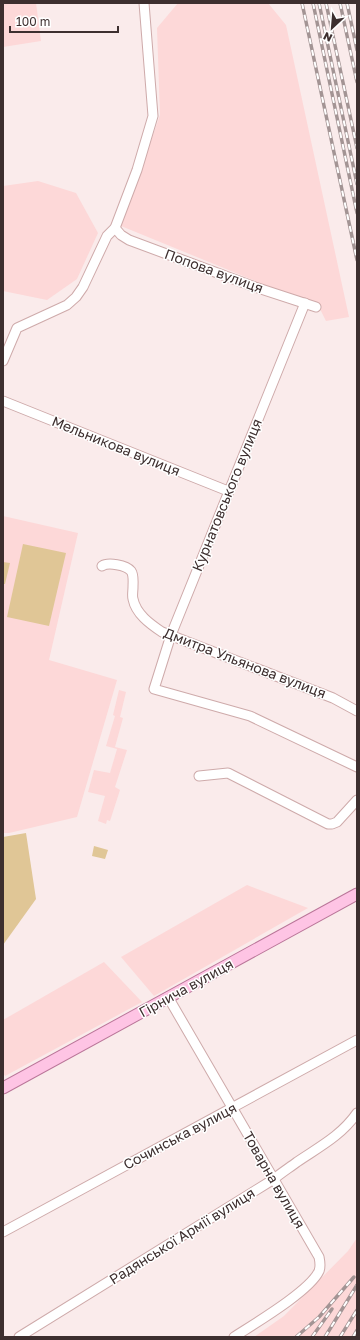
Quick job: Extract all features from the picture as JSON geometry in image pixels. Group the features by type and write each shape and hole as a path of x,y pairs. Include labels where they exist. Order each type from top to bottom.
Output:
{"main road":[{"name":"Гірнича вулиця","path":"3,1088 357,894"},
{"name":"Гірнича вулиця","path":"3,1083 15,1081"}],"street":[{"path":"3,361 17,328 67,305 76,297 83,287 107,236 115,228 137,170 153,116 144,3"},
{"name":"Попова вулиця","path":"115,228 121,235 129,240 255,287 316,307"},
{"name":"Курнатовського вулиця","path":"305,303 171,635 154,689 250,716 357,767"},
{"name":"Мельникова вулиця","path":"3,401 228,492"},
{"name":"Дмитра Ульянова вулиця","path":"102,566 110,563 131,571 133,576 133,599 144,619 156,628 333,698 357,711"},
{"path":"199,776 228,773 328,824 337,822 357,800"},
{"name":"Товарна вулиця","path":"168,997 319,1256 321,1265 319,1271 308,1286 234,1337"},
{"name":"Сочинська вулиця","path":"3,1232 357,1040"},
{"name":"Радянської Армії вулиця","path":"19,1337 274,1179 333,1139 350,1124 357,1113"}],"shaded area":[{"path":"3,3 36,3 41,41 3,47"},
{"path":"178,3 268,3 286,25 349,317 326,321 319,307 121,226 160,115 157,28"},
{"path":"38,181 76,193 98,233 77,279 47,300 3,291 3,186"},
{"path":"3,516 78,533 49,660 117,680 77,817 9,833 3,833"},
{"path":"23,544 66,553 49,626 7,617"},
{"path":"3,562 10,563 5,584 3,584"},
{"path":"119,690 126,692 120,717 123,718 115,747 127,750 115,787 120,790 110,821 107,820 106,824 98,821 105,796 88,792 94,770 110,773 117,749 106,746 115,716 113,715"},
{"path":"26,833 36,899 3,945 3,837"},
{"path":"94,846 108,850 105,859 92,856"},
{"path":"247,885 308,908 154,996 121,957"},
{"path":"104,962 142,1002 5,1076 3,1073 3,1020"},
{"path":"357,1238 357,1337 254,1337 284,1316 348,1251"}],"railway":[{"path":"302,3 357,260"},
{"path":"313,3 357,213"},
{"path":"319,3 357,184"},
{"path":"326,3 357,148"},
{"path":"340,3 357,82"},
{"path":"347,3 357,50"},
{"path":"296,1337 319,1317 354,1277"},
{"path":"325,1337 357,1285"},
{"path":"312,1337 332,1309"},
{"path":"340,1337 357,1310"},
{"path":"353,1337 357,1330"}]}
